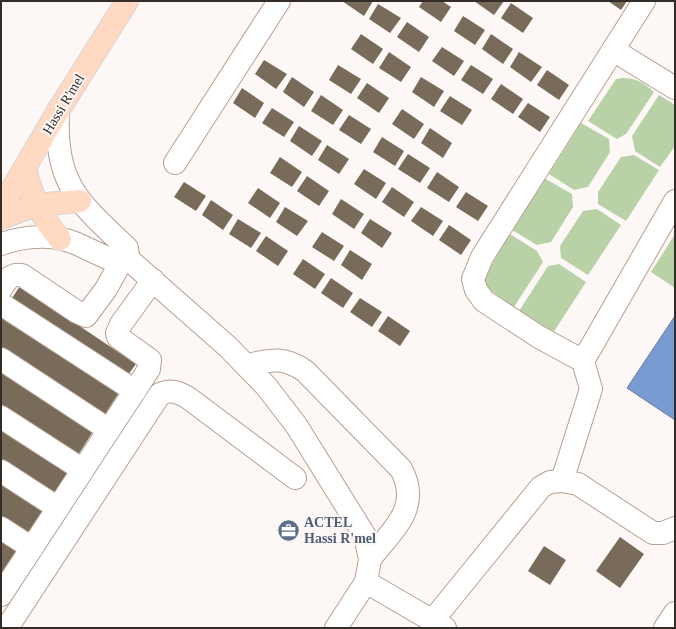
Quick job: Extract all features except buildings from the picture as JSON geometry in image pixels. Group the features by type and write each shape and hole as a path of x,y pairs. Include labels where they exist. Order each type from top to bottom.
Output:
{"main road":[{"name":"Hassi R'mel","path":"1,208 7,185 25,169 58,111 127,1"},
{"path":"25,169 36,205 51,229 60,239"},
{"path":"1,218 36,205 80,201"}],"street":[{"path":"175,163 279,1"},
{"path":"562,481 591,389 583,361 539,337 484,301 476,290 473,279 482,257 644,1"},
{"path":"612,50 675,88"},
{"path":"1,289 10,277 16,274 22,275 77,312 86,316 106,289 129,252 127,248 80,201 65,174 59,150 58,111"},
{"path":"583,361 675,201"},
{"path":"1,244 28,238 60,239 74,243 113,261 124,260 153,280 247,366 274,396 300,432 365,536 370,559 366,582 336,628"},
{"path":"3,589 110,430 151,364 146,357 118,337 118,330 153,280"},
{"path":"1,304 135,391"},
{"path":"1,359 110,430"},
{"path":"247,366 272,360 282,360 296,365 305,371 401,469 407,480 409,493 408,505 403,516 370,559"},
{"path":"7,628 160,394 167,391 176,391 187,397 295,478"},
{"path":"1,416 83,470"},
{"path":"1,471 58,508"},
{"path":"366,582 439,624 541,487 550,482 562,481 578,484 653,533 662,533 675,528"},
{"path":"1,528 32,548"},
{"path":"665,628 675,613"}],"green space":[{"path":"623,78 640,82 654,92 626,134 617,139 588,121 616,79"},
{"path":"659,95 675,105 675,146 660,167 635,151 632,136"},
{"path":"581,123 609,139 610,152 588,187 574,190 549,174"},
{"path":"634,155 659,170 626,221 598,204 598,192 621,157"},
{"path":"544,178 572,194 573,207 551,242 537,245 512,230"},
{"path":"597,209 621,225 588,275 561,258 560,246 583,211"},
{"path":"510,234 537,251 543,262 514,307 484,286 485,276"},
{"path":"675,234 675,288 651,272"},
{"path":"559,264 586,282 553,333 519,311 548,266"}],"water":[{"path":"675,316 675,420 627,388"}],"place":[{"name":"ACTEL Hassi R'mel","path":"288,530"}]}
